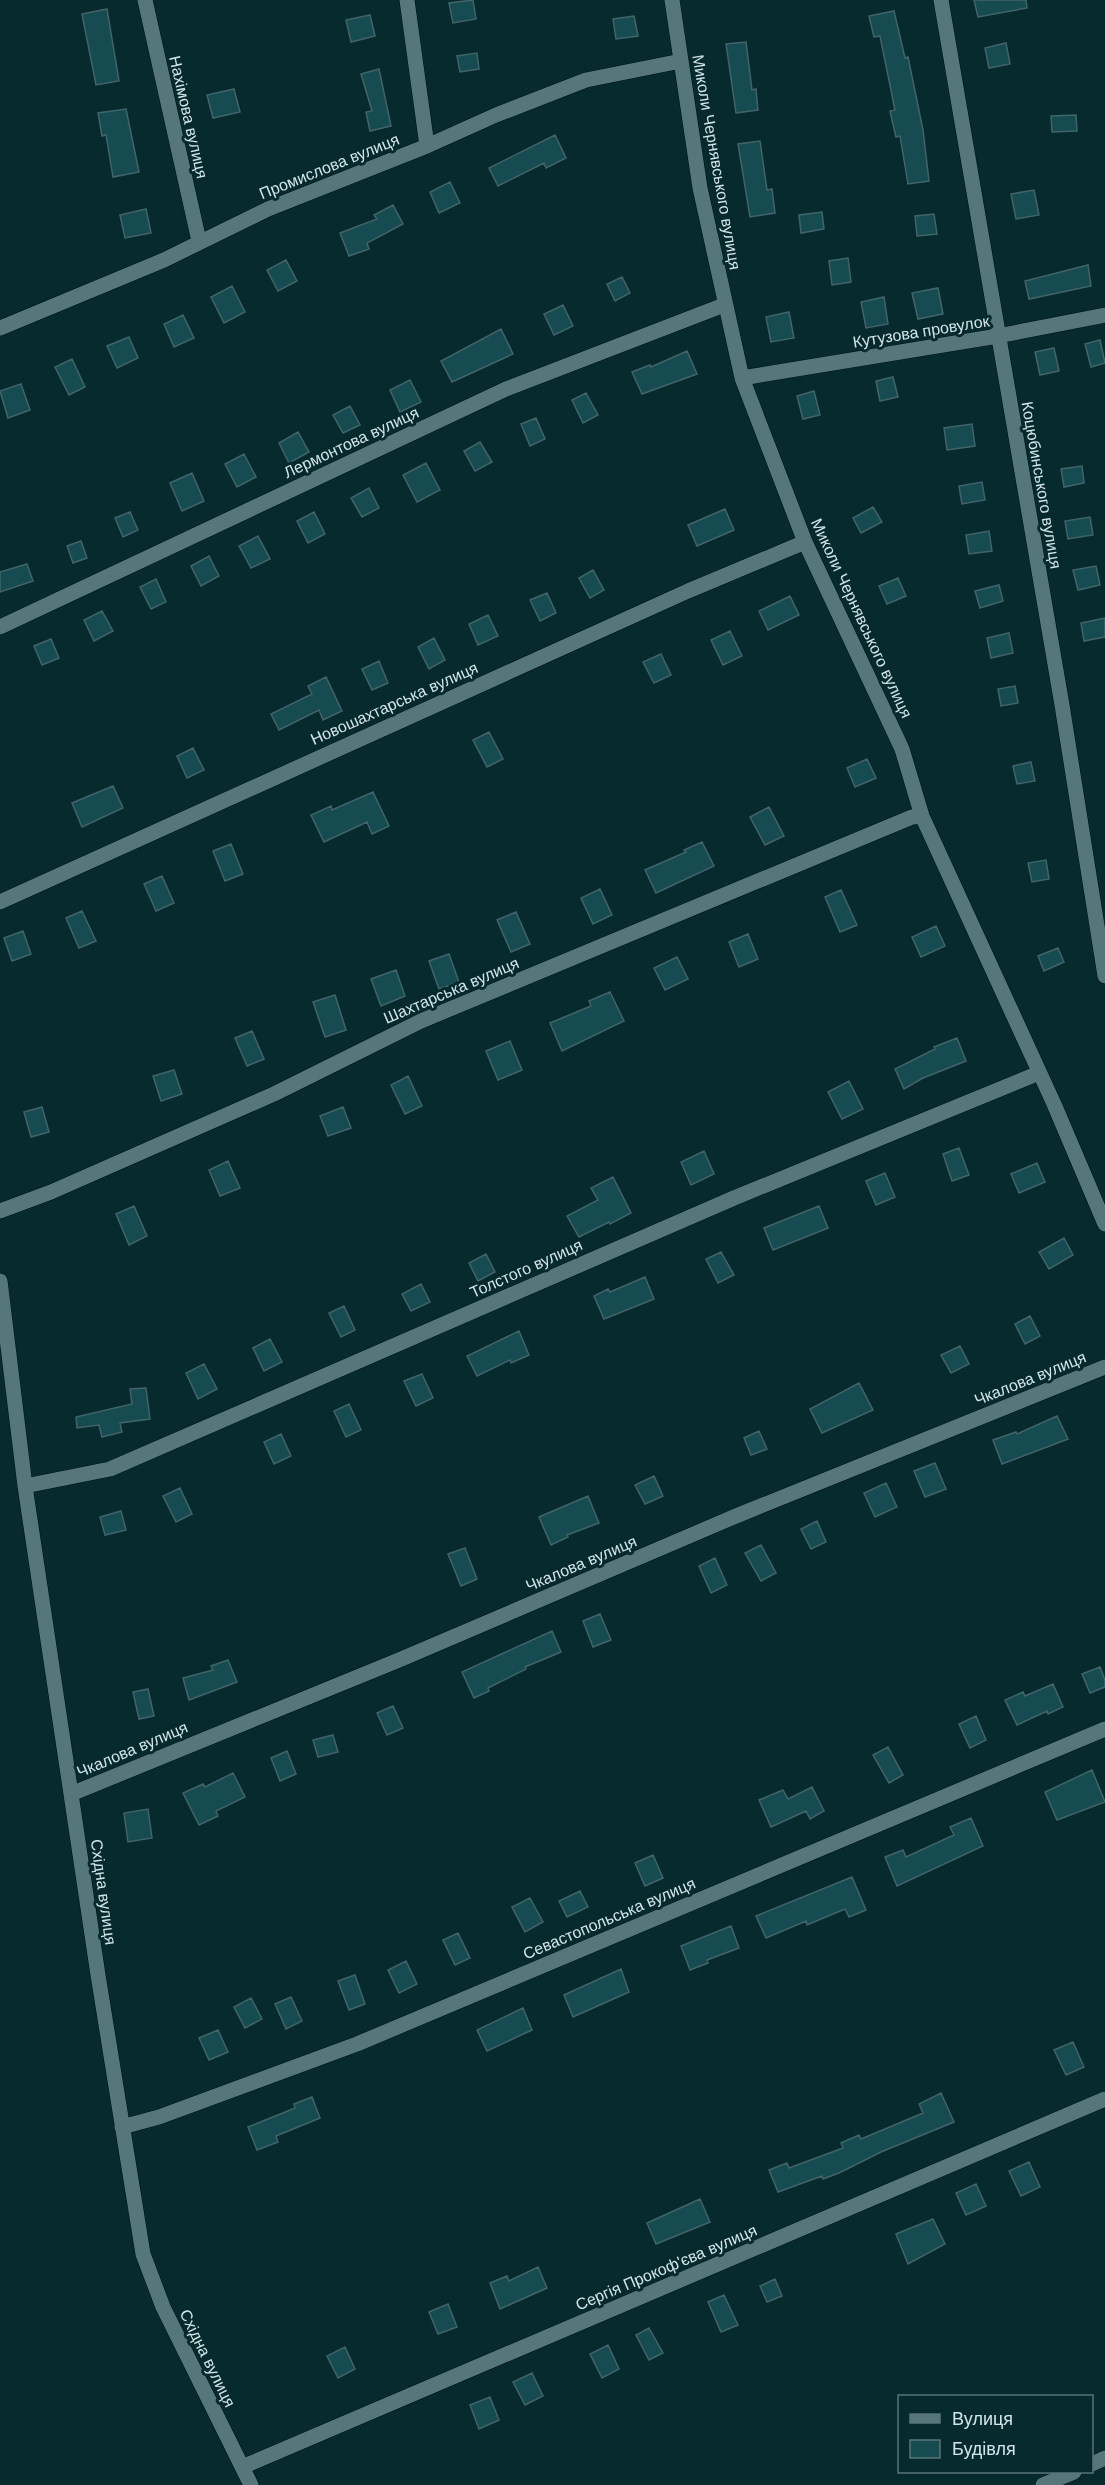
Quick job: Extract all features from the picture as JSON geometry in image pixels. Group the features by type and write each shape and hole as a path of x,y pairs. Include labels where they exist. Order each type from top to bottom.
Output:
{"street":[{"name":"Нахімова вулиця","path":"145,0 199,241"},
{"path":"407,0 427,146"},
{"name":"Миколи Чернявського вулиця","path":"672,0 700,188 724,305 742,378 804,542 825,581 903,748 922,816 1054,1104 1105,1224"},
{"name":"Коцюбинського вулиця","path":"941,0 1062,705 1105,976"},
{"name":"Промислова вулиця","path":"0,328 164,260 268,209 427,146 496,115 586,80 681,61"},
{"name":"Лермонтова вулиця","path":"0,627 506,389 724,305"},
{"name":"Кутузова провулок","path":"742,378 998,336 1105,315"},
{"name":"Новошахтарська вулиця","path":"0,902 688,591 804,542"},
{"name":"Шахтарська вулиця","path":"0,1211 51,1192 274,1094 432,1016 912,817 922,816"},
{"name":"Толстого вулиця","path":"25,1486 110,1469 734,1198 1039,1073"},
{"name":"Східна вулиця","path":"0,1281 25,1486 143,2254 163,2307 251,2485"},
{"name":"Чкалова вулиця","path":"71,1794 399,1660 736,1516 1105,1367"},
{"name":"Севастопольська вулиця","path":"122,2127 159,2117 357,2044 1105,1729"},
{"name":"Сергія Прокоф'єва вулиця","path":"242,2467 1105,2099"},
{"path":"1043,2485 1072,2473"}],"building":[{"path":"473,0 476,19 453,23 449,3"},
{"path":"974,0 1026,0 1027,8 978,17"},
{"path":"107,9 119,81 96,85 82,14"},
{"path":"894,11 905,58 908,57 923,130 929,181 908,184 900,136 896,137 890,111 895,110 880,36 874,37 869,16"},
{"path":"370,15 375,36 351,42 346,20"},
{"path":"634,16 638,36 616,39 613,19"},
{"path":"746,42 752,90 756,89 758,110 736,113 726,44"},
{"path":"1006,43 1010,64 989,68 985,48"},
{"path":"477,53 479,69 460,72 457,56"},
{"path":"379,69 391,126 370,131 366,112 372,111 361,74"},
{"path":"234,89 240,112 213,118 207,95"},
{"path":"126,109 139,172 113,177 106,135 102,136 98,113"},
{"path":"1076,115 1077,131 1052,132 1051,116"},
{"path":"555,135 566,158 546,168 544,163 498,186 489,168"},
{"path":"760,141 767,190 772,189 775,213 750,217 738,144"},
{"path":"450,182 460,203 439,213 430,192"},
{"path":"1034,190 1039,215 1016,219 1011,194"},
{"path":"393,205 403,224 367,243 369,249 349,256 340,233 377,219 374,215"},
{"path":"146,209 151,233 125,238 120,215"},
{"path":"822,212 824,229 801,233 799,215"},
{"path":"934,214 937,234 917,236 915,216"},
{"path":"848,258 851,282 832,285 829,261"},
{"path":"286,260 297,281 278,291 267,270"},
{"path":"1088,265 1091,286 1029,299 1025,281"},
{"path":"622,277 630,293 615,301 607,284"},
{"path":"232,286 245,312 224,323 211,297"},
{"path":"938,288 943,314 918,319 912,293"},
{"path":"884,297 888,324 866,328 861,302"},
{"path":"563,305 573,326 554,335 544,314"},
{"path":"789,312 794,338 771,342 766,317"},
{"path":"183,315 194,338 174,347 164,324"},
{"path":"501,329 513,354 452,382 441,361"},
{"path":"129,337 138,358 117,368 107,346"},
{"path":"1100,340 1105,363 1091,367 1085,344"},
{"path":"1054,348 1059,371 1040,375 1035,352"},
{"path":"687,351 697,374 642,394 632,372 650,365 651,367"},
{"path":"72,359 85,387 69,395 55,367"},
{"path":"893,377 898,397 880,401 876,381"},
{"path":"410,380 421,402 400,412 390,390"},
{"path":"21,384 30,410 8,418 0,391"},
{"path":"814,391 820,415 803,419 797,396"},
{"path":"586,393 598,415 583,423 572,400"},
{"path":"350,406 360,425 343,433 333,415"},
{"path":"536,418 545,439 530,446 521,424"},
{"path":"972,424 975,446 947,450 944,428"},
{"path":"298,432 309,452 289,463 279,443"},
{"path":"480,442 492,462 475,471 464,451"},
{"path":"244,454 256,477 237,487 225,464"},
{"path":"426,463 440,490 417,502 403,475"},
{"path":"1082,466 1084,483 1064,487 1061,469"},
{"path":"192,473 204,501 182,511 170,483"},
{"path":"982,482 985,500 962,504 959,486"},
{"path":"369,488 379,508 362,517 351,498"},
{"path":"873,507 882,522 861,533 853,518"},
{"path":"725,509 734,530 697,546 688,525"},
{"path":"130,512 138,530 123,537 115,518"},
{"path":"314,512 325,534 308,543 297,521"},
{"path":"1090,517 1093,535 1068,539 1065,521"},
{"path":"989,531 992,551 969,554 966,535"},
{"path":"258,536 270,559 251,568 239,546"},
{"path":"81,541 87,558 73,563 67,546"},
{"path":"209,556 219,576 201,586 191,566"},
{"path":"27,564 33,581 0,592 0,572"},
{"path":"1096,566 1100,585 1078,590 1073,570"},
{"path":"593,570 604,590 590,598 579,578"},
{"path":"898,578 906,596 887,604 879,586"},
{"path":"156,579 166,602 151,609 140,587"},
{"path":"999,585 1003,601 980,608 975,591"},
{"path":"547,593 556,613 540,621 530,600"},
{"path":"790,596 799,615 768,630 759,611"},
{"path":"102,611 113,631 94,641 84,620"},
{"path":"488,615 498,636 478,645 469,624"},
{"path":"1105,618 1105,637 1084,641 1081,623"},
{"path":"730,631 742,656 723,665 711,640"},
{"path":"1009,633 1013,653 991,658 987,638"},
{"path":"434,638 445,660 429,669 418,647"},
{"path":"51,639 59,658 42,665 34,646"},
{"path":"661,654 671,675 654,683 643,662"},
{"path":"379,661 388,683 372,690 362,669"},
{"path":"326,677 342,711 323,720 319,710 279,730 271,714 312,694 308,686"},
{"path":"1015,686 1018,703 1001,706 998,689"},
{"path":"489,732 503,759 487,767 473,740"},
{"path":"193,748 204,770 187,778 177,756"},
{"path":"867,759 876,778 855,787 847,768"},
{"path":"1031,762 1035,781 1017,784 1013,766"},
{"path":"113,786 123,808 82,827 72,803"},
{"path":"373,792 389,826 372,834 367,822 324,842 311,815 331,806 332,810"},
{"path":"769,807 784,836 765,845 750,817"},
{"path":"702,842 714,866 656,893 645,870 686,852 684,850"},
{"path":"231,844 243,874 225,881 213,851"},
{"path":"1046,860 1049,879 1032,882 1028,863"},
{"path":"162,876 174,903 156,911 144,884"},
{"path":"600,889 612,915 593,924 581,898"},
{"path":"841,890 857,925 840,932 825,897"},
{"path":"82,911 96,941 79,948 66,918"},
{"path":"516,912 530,944 511,952 497,920"},
{"path":"936,926 945,946 921,957 912,937"},
{"path":"23,931 31,954 12,961 4,938"},
{"path":"748,934 758,959 739,967 729,942"},
{"path":"1058,948 1064,962 1044,971 1038,956"},
{"path":"449,954 459,982 439,989 429,961"},
{"path":"677,957 688,979 665,990 654,968"},
{"path":"396,970 405,996 381,1006 371,979"},
{"path":"610,992 624,1021 562,1051 550,1023 591,1006 589,1001"},
{"path":"335,995 346,1030 325,1037 313,1002"},
{"path":"252,1031 264,1059 247,1066 235,1038"},
{"path":"957,1038 966,1061 923,1078 904,1089 895,1069 935,1049 934,1047"},
{"path":"510,1041 522,1070 498,1080 486,1051"},
{"path":"174,1070 182,1094 161,1101 153,1076"},
{"path":"408,1076 422,1106 405,1114 391,1085"},
{"path":"849,1081 863,1109 842,1119 828,1092"},
{"path":"42,1107 49,1132 31,1137 24,1112"},
{"path":"343,1107 351,1128 328,1136 320,1116"},
{"path":"959,1148 969,1175 952,1181 943,1154"},
{"path":"704,1151 714,1174 691,1185 681,1162"},
{"path":"228,1161 240,1188 220,1196 209,1170"},
{"path":"1037,1163 1045,1182 1019,1193 1011,1174"},
{"path":"885,1173 895,1197 876,1205 866,1181"},
{"path":"613,1177 631,1213 579,1237 567,1216 598,1200 591,1188"},
{"path":"134,1206 147,1236 129,1245 116,1214"},
{"path":"819,1206 828,1228 773,1250 764,1228"},
{"path":"1064,1238 1073,1255 1049,1269 1039,1252"},
{"path":"721,1252 734,1275 718,1283 706,1259"},
{"path":"486,1254 495,1272 478,1281 469,1263"},
{"path":"645,1277 654,1299 604,1319 594,1296 608,1289 610,1292"},
{"path":"421,1284 430,1302 411,1311 402,1294"},
{"path":"344,1306 355,1330 341,1337 329,1313"},
{"path":"1030,1316 1040,1336 1025,1344 1015,1324"},
{"path":"519,1331 529,1355 511,1363 510,1360 477,1376 467,1356"},
{"path":"270,1339 282,1362 264,1371 253,1348"},
{"path":"960,1346 969,1364 951,1373 941,1355"},
{"path":"204,1364 217,1389 198,1399 186,1373"},
{"path":"422,1374 433,1398 416,1406 404,1381"},
{"path":"859,1383 873,1410 822,1433 810,1409"},
{"path":"146,1388 150,1419 120,1423 122,1432 102,1437 99,1425 77,1428 76,1417 132,1404 130,1389"},
{"path":"349,1404 361,1430 346,1437 334,1411"},
{"path":"1057,1416 1068,1439 1002,1464 993,1440 1016,1432 1017,1434"},
{"path":"759,1431 767,1449 751,1455 744,1438"},
{"path":"281,1434 291,1456 274,1464 264,1442"},
{"path":"935,1463 946,1489 925,1497 914,1471"},
{"path":"654,1476 663,1496 645,1504 635,1485"},
{"path":"886,1483 897,1507 875,1517 864,1493"},
{"path":"180,1488 192,1514 176,1522 163,1496"},
{"path":"588,1496 599,1523 567,1535 568,1537 551,1545 539,1517"},
{"path":"121,1511 126,1530 105,1535 100,1517"},
{"path":"817,1521 826,1542 811,1549 801,1529"},
{"path":"761,1545 776,1573 761,1581 745,1553"},
{"path":"465,1548 477,1579 461,1586 448,1554"},
{"path":"715,1558 727,1585 711,1593 699,1566"},
{"path":"600,1614 611,1640 593,1647 583,1621"},
{"path":"552,1631 561,1652 525,1667 526,1669 488,1688 489,1691 474,1698 462,1672"},
{"path":"228,1660 237,1682 189,1700 183,1678 213,1670 211,1666"},
{"path":"1100,1667 1105,1687 1090,1693 1082,1674"},
{"path":"1053,1684 1063,1707 1048,1714 1047,1711 1017,1725 1005,1700 1023,1692 1025,1696"},
{"path":"148,1689 154,1716 139,1719 133,1692"},
{"path":"393,1706 403,1728 387,1735 377,1713"},
{"path":"976,1716 986,1740 970,1748 959,1724"},
{"path":"333,1735 338,1752 318,1757 313,1740"},
{"path":"888,1747 903,1775 889,1783 873,1755"},
{"path":"287,1751 296,1774 280,1781 271,1758"},
{"path":"1092,1770 1105,1802 1057,1820 1045,1792"},
{"path":"233,1773 245,1797 216,1811 218,1816 199,1825 183,1793 203,1784 205,1787"},
{"path":"812,1787 824,1811 810,1819 806,1811 771,1827 759,1800 783,1790 788,1799"},
{"path":"148,1809 152,1838 128,1842 124,1813"},
{"path":"971,1818 983,1846 897,1886 885,1857 903,1850 906,1857 954,1835 950,1827"},
{"path":"653,1855 663,1878 645,1886 635,1863"},
{"path":"852,1877 866,1910 849,1917 845,1909 807,1925 806,1921 766,1938 756,1916"},
{"path":"580,1891 588,1907 567,1917 559,1901"},
{"path":"530,1898 543,1922 525,1932 512,1907"},
{"path":"731,1926 739,1948 707,1960 708,1963 690,1970 681,1946"},
{"path":"458,1933 470,1958 455,1965 443,1940"},
{"path":"406,1961 417,1984 399,1993 388,1970"},
{"path":"621,1969 629,1992 573,2017 564,1995"},
{"path":"355,1975 365,2004 349,2010 338,1981"},
{"path":"291,1997 302,2021 286,2029 275,2004"},
{"path":"251,1998 262,2019 245,2028 234,2007"},
{"path":"523,2008 532,2030 487,2051 477,2030"},
{"path":"218,2030 228,2052 209,2060 199,2038"},
{"path":"1073,2042 1084,2067 1066,2075 1054,2050"},
{"path":"941,2093 954,2122 881,2152 839,2173 823,2179 822,2176 778,2192 769,2170 787,2163 789,2168 843,2148 841,2143 859,2135 861,2139 923,2113 919,2104"},
{"path":"312,2097 320,2118 276,2136 278,2142 257,2150 248,2127 295,2108 294,2104"},
{"path":"1029,2162 1040,2187 1021,2196 1009,2171"},
{"path":"976,2184 986,2206 966,2215 956,2193"},
{"path":"700,2199 710,2222 656,2244 647,2223"},
{"path":"933,2219 945,2244 908,2264 896,2234"},
{"path":"538,2267 547,2288 500,2309 490,2283 507,2276 509,2281"},
{"path":"775,2279 782,2296 767,2302 760,2286"},
{"path":"724,2295 738,2325 721,2332 708,2302"},
{"path":"448,2304 457,2327 438,2334 429,2312"},
{"path":"649,2328 663,2353 649,2360 636,2335"},
{"path":"608,2345 619,2369 602,2378 590,2354"},
{"path":"345,2347 355,2369 338,2378 327,2356"},
{"path":"532,2373 543,2396 525,2405 513,2382"},
{"path":"490,2397 499,2420 479,2429 470,2405"}]}
